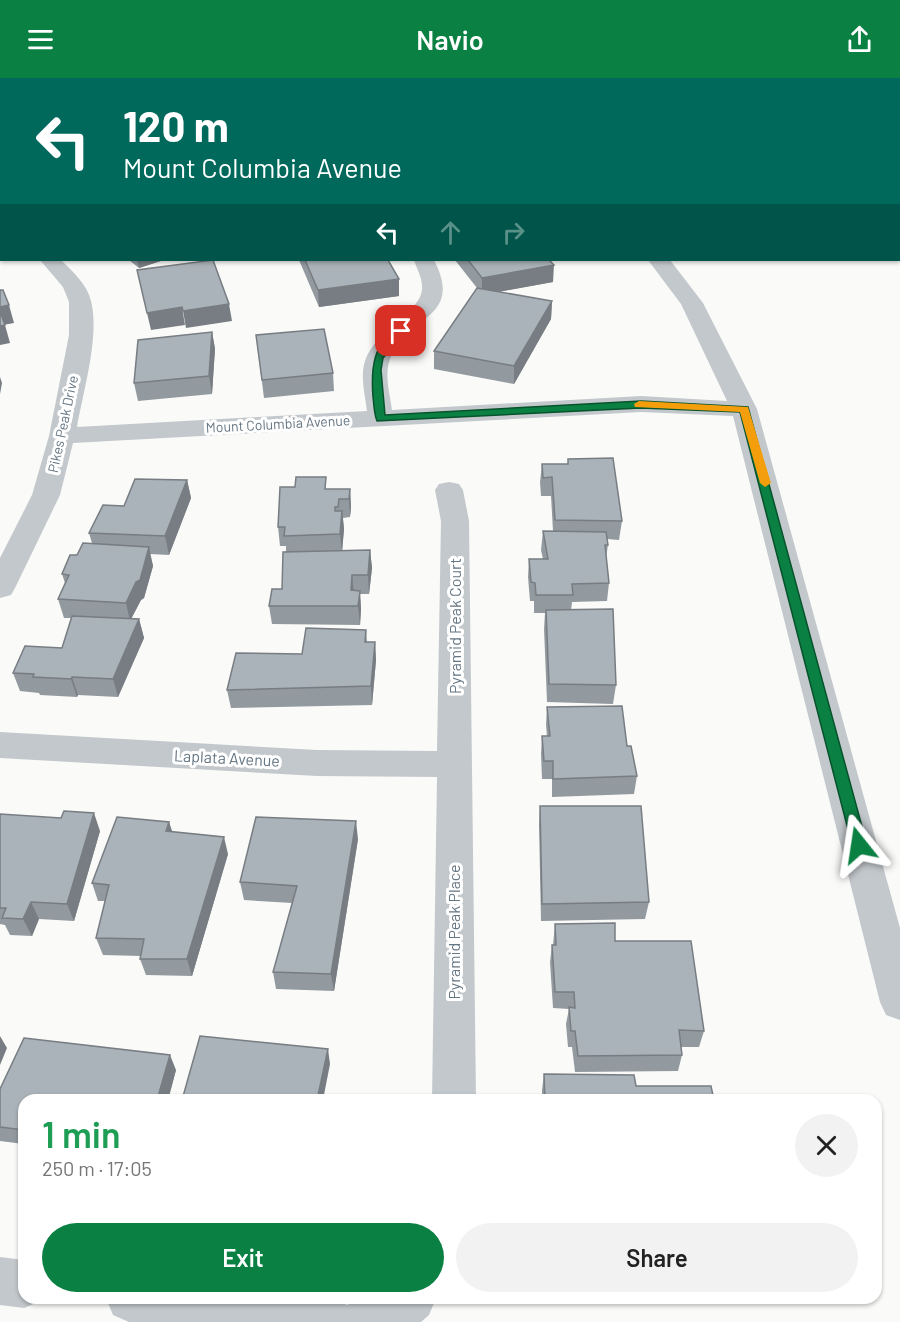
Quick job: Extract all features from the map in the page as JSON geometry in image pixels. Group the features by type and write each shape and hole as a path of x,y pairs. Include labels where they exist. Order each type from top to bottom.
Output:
{"street":[{"name":"Pikes Peak Drive","path":"0,588 46,495 62,436 82,318 80,302 73,285 51,261"},
{"path":"380,419 376,370 378,358 384,348 419,315 435,290 435,279 425,261"},
{"path":"661,261 692,303 744,409 900,1002"},
{"name":"Mount Columbia Avenue","path":"62,436 641,404 744,409"},
{"name":"Pyramid Peak Court","path":"449,490 455,521 455,764"},
{"name":"Laplata Avenue","path":"0,745 317,763 455,764"},
{"name":"Pyramid Peak Place","path":"454,1094 455,764"},
{"path":"0,1281 18,1283"},
{"path":"180,1304 330,1322"},
{"path":"364,1322 405,1304"}],"building":[{"path":"213,261 229,304 183,311 182,307 147,313 137,270"},
{"path":"305,261 389,261 399,279 318,290"},
{"path":"469,261 550,261 554,265 482,278"},
{"path":"477,288 552,301 514,366 434,351"},
{"path":"0,290 3,290 9,305 0,307"},
{"path":"0,312 5,325 0,326"},
{"path":"324,329 333,373 262,380 256,335"},
{"path":"212,332 209,376 134,383 138,340"},
{"path":"613,458 622,521 555,520 552,477 543,478 542,464 568,464 568,459"},
{"path":"296,477 326,477 325,489 350,489 349,499 339,499 338,507 335,507 335,511 342,511 340,534 284,536 285,527 278,527 280,487 295,487"},
{"path":"135,479 187,480 165,536 89,533 103,505 124,506"},
{"path":"543,531 606,532 609,583 572,584 573,595 536,595 535,583 531,582 529,559 548,559"},
{"path":"83,543 149,547 140,580 136,582 126,603 58,599 69,575 62,574 70,555 77,555"},
{"path":"370,550 368,575 352,575 351,590 360,591 358,606 269,606 272,589 282,589 283,552"},
{"path":"613,609 616,685 549,684 546,610"},
{"path":"72,616 139,619 113,679 33,677 34,674 13,673 25,646 62,648"},
{"path":"306,628 366,630 365,642 375,642 371,686 227,690 236,653 302,654"},
{"path":"622,706 627,746 631,746 637,776 553,779 553,761 544,761 542,736 550,736 547,707"},
{"path":"540,806 641,806 649,902 542,904"},
{"path":"64,811 94,813 67,904 31,902 23,919 2,918 6,908 0,908 0,814 61,818"},
{"path":"117,817 169,822 166,831 224,837 187,959 140,959 144,939 96,938 109,885 92,883"},
{"path":"256,817 356,821 331,974 273,972 297,886 240,882"},
{"path":"615,923 615,941 691,941 704,1031 679,1030 682,1055 578,1056 575,1031 571,1031 569,1007 575,1008 574,992 555,992 552,945 556,945 555,924"},
{"path":"200,1036 328,1049 318,1094 184,1094"},
{"path":"24,1038 170,1055 159,1094 18,1094 18,1129 0,1127 0,1089"},
{"path":"544,1074 634,1075 636,1086 711,1086 713,1094 545,1094"}],"slow traffic":[{"path":"639,404 744,409 765,483"}],"route":[{"path":"401,331 384,348 378,358 376,370 380,419 641,404 744,409 859,845"}]}
